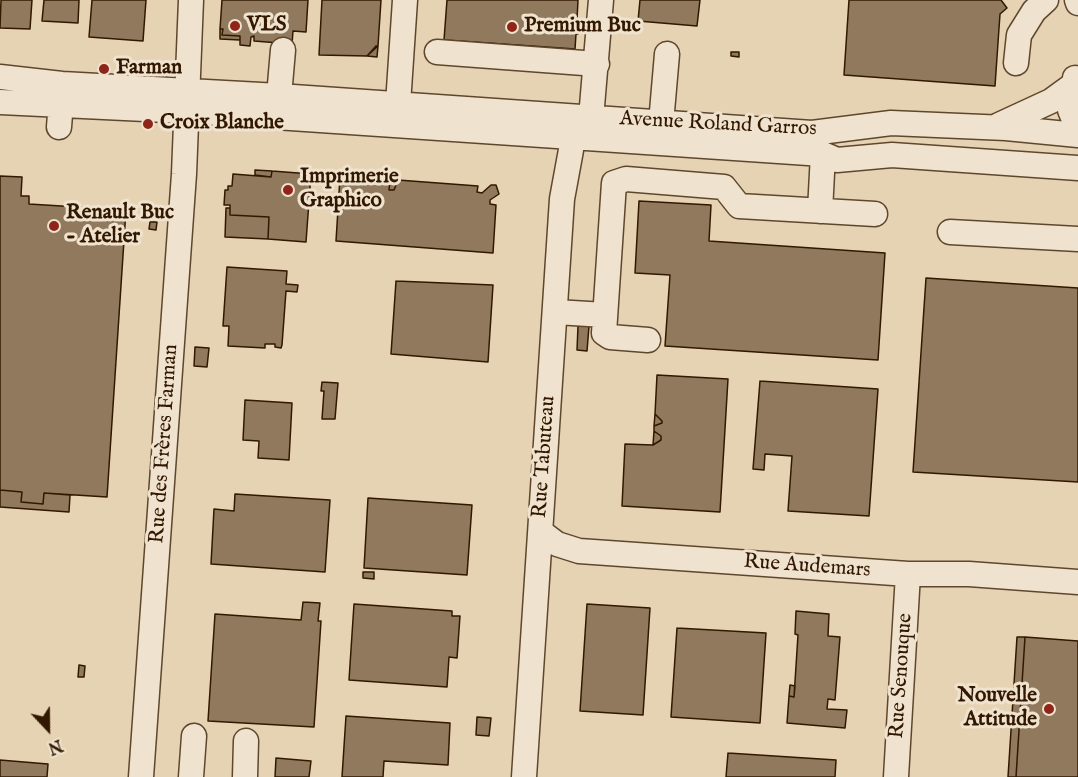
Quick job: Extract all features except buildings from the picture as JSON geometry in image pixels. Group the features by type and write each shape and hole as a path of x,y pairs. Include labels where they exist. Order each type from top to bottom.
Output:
{"street":[{"name":"Rue des Frères Farman","path":"141,777 184,174 191,0"},
{"path":"398,104 405,0"},
{"name":"Rue Tabuteau","path":"524,777 562,199 572,150 597,64 601,0"},
{"path":"1016,63 1019,35 1034,11 1046,0"},
{"path":"279,96 283,50"},
{"path":"437,52 597,64"},
{"path":"661,123 667,54"},
{"name":"Avenue Roland Garros","path":"0,77 61,105"},
{"path":"993,128 1043,105 1076,77"},
{"path":"1076,77 1070,110 1078,129"},
{"name":"Avenue Roland Garros","path":"0,102 61,105 279,96 398,104 579,124 823,154 837,160 892,155 1078,168"},
{"name":"Avenue Roland Garros","path":"187,100 579,124 661,123 812,133 891,123 1078,135"},
{"name":"Avenue Roland Garros","path":"823,154 832,147 889,138 1053,150 1075,144 1078,141"},
{"path":"820,211 823,154"},
{"path":"648,339 610,337 604,333 614,183 626,179 724,187 739,206 875,214"},
{"path":"950,232 1078,239"},
{"path":"555,312 605,315"},
{"name":"Rue Audemars","path":"540,532 557,544 579,551 908,574 969,574 1078,582"},
{"name":"Rue Senouque","path":"896,777 908,574"},
{"path":"191,777 194,736"},
{"path":"245,777 246,741"}],"place":[{"name":"VLS","path":"235,26"},
{"name":"Premium Buc","path":"512,27"},
{"name":"Farman","path":"104,69"},
{"name":"Croix Blanche","path":"148,124"},
{"name":"Imprimerie Graphico","path":"288,190"},
{"name":"Renault Buc - Atelier","path":"54,226"},
{"name":"Nouvelle Attitude","path":"1049,709"}]}
